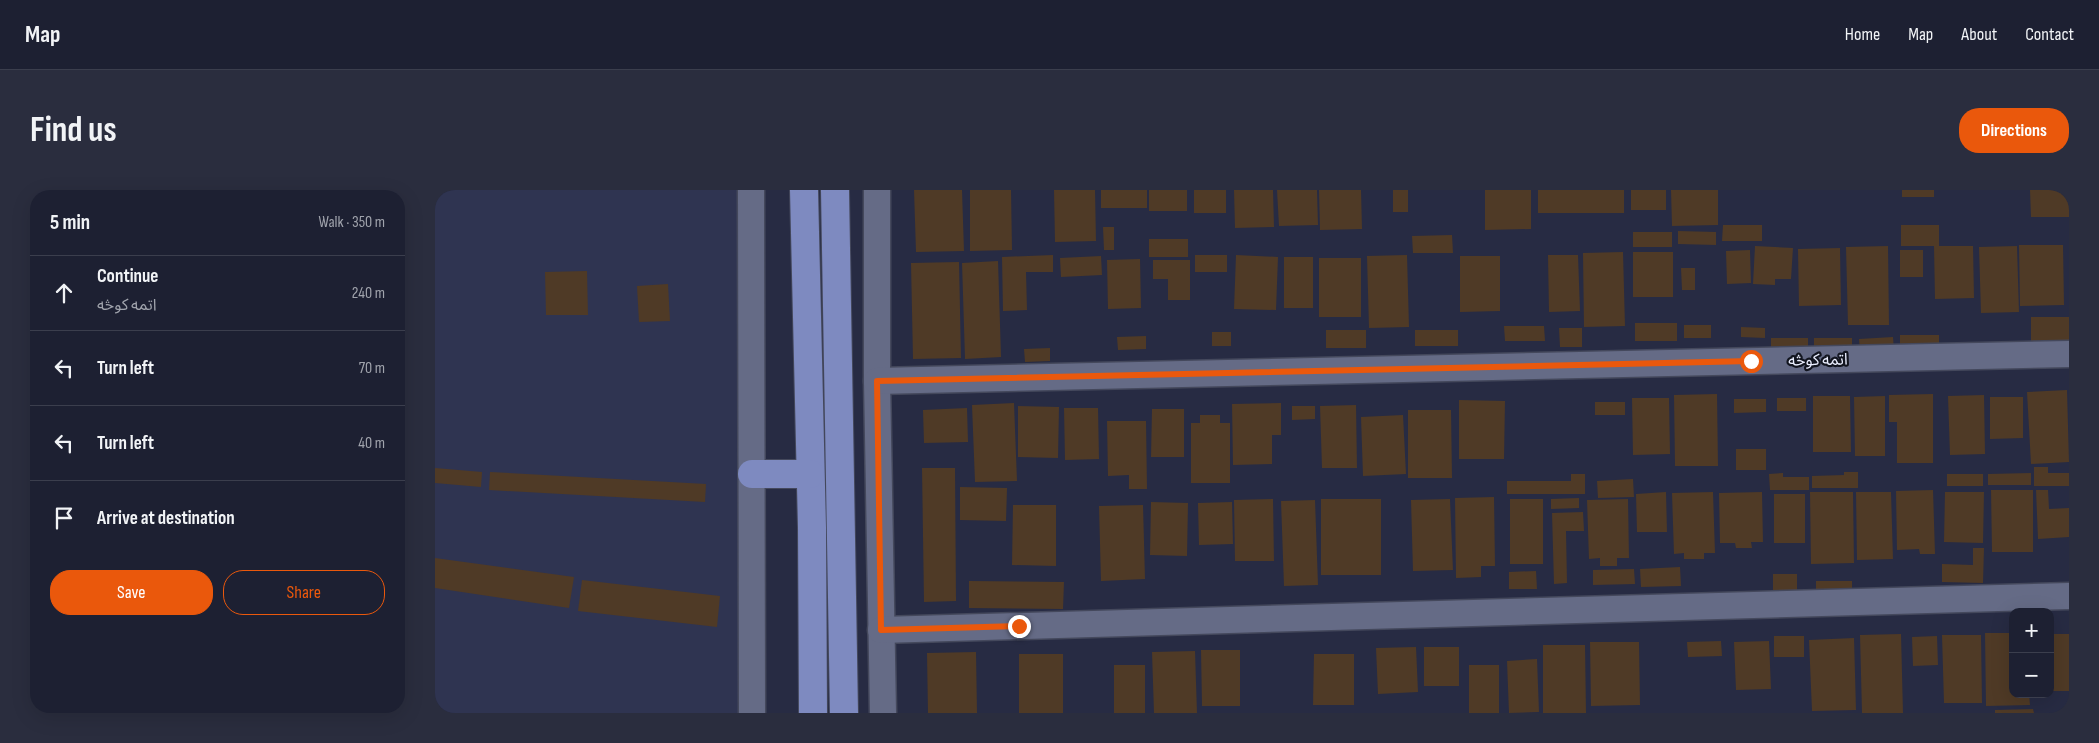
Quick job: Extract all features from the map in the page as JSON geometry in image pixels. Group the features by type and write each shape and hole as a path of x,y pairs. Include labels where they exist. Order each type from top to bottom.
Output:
{"highway":[{"path":"805,190 813,713"},
{"path":"835,190 844,713"},
{"path":"751,474 810,474"}],"street":[{"path":"751,190 752,713"},
{"path":"877,190 877,381 883,713"},
{"name":"اتمه کوڅه","path":"877,381 2069,354"},
{"path":"881,630 2069,596"}],"shaded area":[{"path":"435,190 751,190 752,713 435,713"}],"building":[{"path":"914,190 962,190 964,251 916,252"},
{"path":"970,190 1011,190 1012,250 970,251"},
{"path":"1054,190 1095,190 1096,241 1055,242"},
{"path":"1101,190 1147,190 1147,208 1101,208"},
{"path":"1149,190 1187,190 1187,211 1149,211"},
{"path":"1194,190 1226,190 1226,213 1194,213"},
{"path":"1234,190 1273,190 1274,227 1235,228"},
{"path":"1277,190 1317,190 1318,225 1279,226"},
{"path":"1319,190 1361,190 1362,229 1320,230"},
{"path":"1393,190 1408,190 1408,212 1393,212"},
{"path":"1485,190 1531,190 1531,229 1485,230"},
{"path":"1538,190 1624,190 1624,213 1538,213"},
{"path":"1631,190 1666,190 1666,210 1631,210"},
{"path":"1671,190 1718,190 1718,225 1672,226"},
{"path":"1902,190 1934,190 1934,197 1902,197"},
{"path":"2030,190 2069,190 2069,217 2031,217"},
{"path":"1723,225 1762,225 1762,241 1722,241"},
{"path":"1901,225 1939,225 1939,246 1901,246"},
{"path":"1103,227 1114,227 1114,250 1104,250"},
{"path":"1678,231 1716,232 1716,245 1678,244"},
{"path":"1633,232 1672,232 1672,247 1633,247"},
{"path":"1452,235 1453,253 1413,253 1412,236"},
{"path":"1149,239 1188,239 1188,257 1149,257"},
{"path":"2019,245 2063,245 2064,305 2020,306"},
{"path":"1755,246 1793,248 1791,279 1775,279 1775,285 1753,284"},
{"path":"1888,246 1889,325 1848,325 1846,247"},
{"path":"1934,246 1973,246 1974,298 1935,299"},
{"path":"2017,246 2019,312 1981,313 1979,247"},
{"path":"1840,248 1841,305 1799,306 1798,249"},
{"path":"1750,250 1751,283 1727,284 1726,251"},
{"path":"1900,250 1923,250 1923,277 1900,277"},
{"path":"1623,252 1625,326 1584,327 1583,253"},
{"path":"1633,252 1673,252 1673,297 1633,297"},
{"path":"1053,255 1053,272 1026,272 1027,310 1003,311 1002,257"},
{"path":"1195,255 1227,255 1227,272 1195,272"},
{"path":"1236,255 1278,257 1276,310 1234,309"},
{"path":"1407,255 1409,327 1369,328 1367,256"},
{"path":"1548,255 1578,255 1580,311 1549,312"},
{"path":"1101,256 1102,275 1061,277 1060,258"},
{"path":"1460,256 1500,256 1500,311 1460,312"},
{"path":"1284,257 1313,257 1313,308 1284,308"},
{"path":"1319,258 1361,258 1361,317 1319,317"},
{"path":"1140,259 1141,308 1108,309 1107,260"},
{"path":"1153,260 1190,260 1190,300 1168,300 1168,279 1153,279"},
{"path":"998,261 1001,357 965,359 962,263"},
{"path":"959,262 961,358 913,359 911,263"},
{"path":"1681,268 1695,268 1695,290 1682,290"},
{"path":"587,271 588,315 546,315 545,272"},
{"path":"668,284 670,321 639,322 637,286"},
{"path":"2031,317 2069,317 2069,344 2031,344"},
{"path":"1635,323 1677,323 1677,341 1635,341"},
{"path":"1684,325 1711,325 1711,338 1684,338"},
{"path":"1504,326 1544,326 1545,341 1505,341"},
{"path":"1741,327 1765,328 1765,338 1741,337"},
{"path":"1559,328 1582,328 1582,347 1560,347"},
{"path":"1326,330 1366,330 1366,348 1326,348"},
{"path":"1415,330 1458,330 1458,346 1415,346"},
{"path":"1212,332 1231,332 1231,346 1212,346"},
{"path":"1900,335 1939,335 1939,346 1900,347"},
{"path":"1146,336 1146,349 1118,350 1117,337"},
{"path":"1893,337 1894,350 1860,351 1859,339"},
{"path":"1771,338 1808,338 1808,350 1771,350"},
{"path":"1814,338 1852,338 1852,350 1814,350"},
{"path":"1050,348 1050,361 1025,362 1024,349"},
{"path":"2067,390 2069,462 2031,464 2027,392"},
{"path":"1717,394 1718,466 1675,466 1674,395"},
{"path":"1933,394 1933,463 1897,463 1897,422 1889,422 1889,395"},
{"path":"1984,395 1985,454 1950,455 1948,396"},
{"path":"1813,396 1850,396 1851,452 1813,452"},
{"path":"1885,396 1885,456 1855,456 1854,397"},
{"path":"1990,397 2023,397 2023,438 1990,439"},
{"path":"1632,398 1669,398 1670,454 1633,455"},
{"path":"1777,398 1806,398 1806,411 1777,411"},
{"path":"1734,399 1766,399 1766,412 1734,413"},
{"path":"1459,400 1505,401 1504,459 1459,459"},
{"path":"1595,402 1625,402 1625,415 1595,415"},
{"path":"1014,403 1017,481 975,482 972,405"},
{"path":"1281,403 1281,435 1272,435 1272,464 1233,465 1232,404"},
{"path":"1356,405 1357,468 1322,468 1320,406"},
{"path":"1018,406 1059,407 1058,458 1018,457"},
{"path":"1292,406 1315,406 1315,419 1292,420"},
{"path":"967,408 968,442 924,443 923,410"},
{"path":"1064,408 1098,408 1099,459 1065,460"},
{"path":"1152,409 1184,409 1184,457 1151,457"},
{"path":"1408,410 1451,410 1452,478 1408,478"},
{"path":"1200,415 1220,415 1220,423 1230,423 1230,483 1191,483 1191,423 1200,423"},
{"path":"1403,415 1406,474 1363,476 1361,417"},
{"path":"1107,421 1146,421 1147,489 1129,489 1129,475 1108,476"},
{"path":"1736,449 1766,449 1766,470 1736,470"},
{"path":"2034,467 2048,467 2048,473 2069,473 2069,486 2034,486"},
{"path":"435,468 482,472 481,487 435,483"},
{"path":"922,468 955,468 956,601 924,602"},
{"path":"490,472 706,484 705,502 489,490"},
{"path":"1844,472 1858,472 1858,488 1812,488 1812,476 1844,475"},
{"path":"1783,473 1783,477 1809,477 1809,490 1770,490 1769,474"},
{"path":"2031,473 2031,485 1988,485 1988,474"},
{"path":"1571,474 1585,474 1585,494 1507,494 1507,481 1571,481"},
{"path":"1947,474 1983,474 1983,486 1947,486"},
{"path":"1633,479 1634,497 1598,498 1597,481"},
{"path":"960,487 1007,488 1006,521 960,520"},
{"path":"1933,490 1935,554 1920,554 1919,549 1897,550 1896,491"},
{"path":"1991,490 2033,490 2033,552 1992,552"},
{"path":"2036,490 2048,490 2049,509 2069,508 2069,537 2038,539"},
{"path":"1666,492 1667,532 1637,532 1636,494"},
{"path":"1713,492 1715,553 1704,553 1704,559 1684,559 1684,553 1674,554 1672,493"},
{"path":"1762,492 1763,542 1751,542 1752,548 1736,548 1735,543 1720,543 1719,493"},
{"path":"1810,492 1853,492 1854,563 1811,564"},
{"path":"1856,492 1891,492 1893,559 1857,560"},
{"path":"1945,492 1984,492 1983,543 1944,542"},
{"path":"1774,494 1805,494 1805,543 1774,543"},
{"path":"1494,497 1495,566 1481,566 1481,577 1456,578 1455,498"},
{"path":"1579,498 1579,508 1551,509 1551,499"},
{"path":"1273,499 1274,561 1235,561 1234,500"},
{"path":"1321,499 1381,499 1381,575 1321,575"},
{"path":"1450,499 1453,570 1413,571 1411,500"},
{"path":"1510,499 1543,499 1543,564 1510,564"},
{"path":"1628,499 1629,558 1617,558 1617,566 1600,566 1600,558 1589,559 1587,500"},
{"path":"1315,500 1318,585 1284,586 1281,501"},
{"path":"1151,502 1188,503 1187,556 1150,555"},
{"path":"1232,502 1233,544 1199,545 1198,503"},
{"path":"1013,505 1056,505 1056,566 1012,565"},
{"path":"1143,505 1145,579 1101,581 1099,506"},
{"path":"1583,512 1584,531 1566,531 1567,583 1554,584 1552,513"},
{"path":"1973,548 1984,548 1983,583 1942,582 1942,564 1973,565"},
{"path":"435,558 574,577 569,608 435,588"},
{"path":"1680,567 1681,586 1641,587 1640,569"},
{"path":"1634,569 1635,584 1593,585 1593,570"},
{"path":"1536,571 1537,589 1509,589 1509,572"},
{"path":"1773,574 1797,574 1797,591 1773,591"},
{"path":"582,580 720,596 717,627 578,611"},
{"path":"969,581 1064,582 1063,609 969,608"},
{"path":"1816,581 1852,581 1852,591 1816,592"},
{"path":"1985,633 2009,633 2009,698 2029,698 2030,705 1986,706"},
{"path":"1901,634 1903,713 1862,713 1860,635"},
{"path":"2054,634 2069,634 2069,691 2054,691"},
{"path":"1942,635 1981,635 1982,703 1944,703"},
{"path":"1774,636 1804,636 1804,657 1774,657"},
{"path":"1937,636 1938,665 1913,666 1912,637"},
{"path":"1854,638 1856,710 1812,711 1809,640"},
{"path":"1721,641 1722,656 1688,657 1687,642"},
{"path":"1769,641 1771,689 1736,690 1734,642"},
{"path":"1590,642 1639,642 1640,705 1591,706"},
{"path":"1543,645 1585,645 1586,713 1543,713"},
{"path":"1416,647 1418,692 1378,694 1376,648"},
{"path":"1424,647 1459,647 1459,686 1424,686"},
{"path":"1201,650 1240,650 1240,706 1202,706"},
{"path":"1195,651 1197,713 1154,713 1152,652"},
{"path":"976,652 977,713 928,713 927,653"},
{"path":"1019,654 1063,654 1063,713 1019,713"},
{"path":"1314,654 1354,654 1354,705 1313,705"},
{"path":"1537,659 1539,712 1509,713 1507,661"},
{"path":"1114,665 1145,665 1145,713 1114,713"},
{"path":"1469,665 1499,665 1499,713 1469,713"},
{"path":"2033,709 2034,713 1995,713 1995,710"}],"route":[{"path":"1019,626 881,630 877,381 1751,361"}]}
